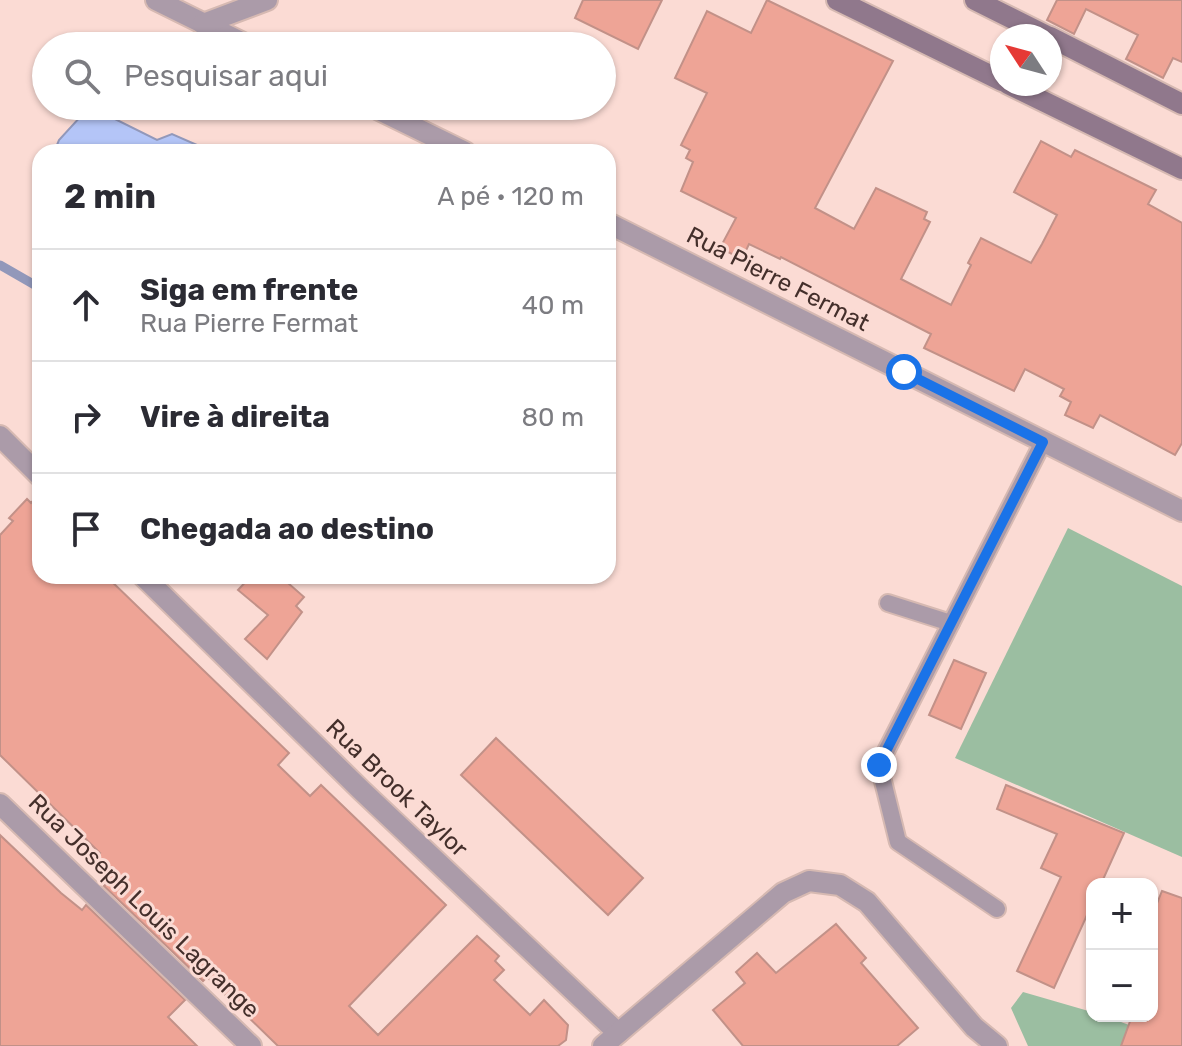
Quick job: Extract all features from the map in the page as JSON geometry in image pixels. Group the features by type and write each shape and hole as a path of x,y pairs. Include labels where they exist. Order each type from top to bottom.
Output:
{"main road":[{"path":"837,0 990,75"},
{"path":"975,0 1022,24"},
{"path":"1062,44 1182,104"},
{"path":"1033,96 1182,169"}],"street":[{"path":"156,0 220,32"},
{"path":"203,24 267,0"},
{"path":"400,120 449,144"},
{"name":"Rua Pierre Fermat","path":"616,227 1182,511"},
{"path":"0,436 32,468"},
{"name":"Rua Brook Taylor","path":"151,584 611,1039"},
{"name":"Rua Joseph Louis Lagrange","path":"0,804 251,1046"},
{"path":"611,1039 783,893 809,881 840,885 867,902 974,1027 997,1046"}],"lane":[{"path":"997,909 898,842 879,765 1043,442"},
{"path":"888,603 951,623"}],"green space":[{"path":"1068,528 1182,586 1182,857 955,758"},
{"path":"1023,992 1086,1010 1086,1022 1121,1022 1129,1025 1121,1046 1028,1046 1011,1008"}],"water":[{"path":"77,120 117,120 157,140 172,134 195,144 57,144"}],"building":[{"path":"583,0 662,0 638,49 616,38 616,32 603,32 575,18"},
{"path":"767,0 893,61 815,208 854,229 876,188 927,212 924,219 930,222 901,279 951,305 981,238 1031,263 1042,244 1057,215 1014,192 1041,141 1071,157 1075,150 1156,190 1148,204 1182,223 1182,443 1175,455 1100,415 1093,428 1065,415 1071,402 1060,396 1064,389 1025,369 1014,391 924,348 931,334 781,257 749,244 742,259 720,248 736,218 681,191 693,162 686,158 690,150 681,145 707,93 675,78 707,11 751,33"},
{"path":"1057,0 1182,0 1182,62 1173,58 1163,78 1126,59 1138,35 1086,9 1074,34 1062,28 1062,24 1047,20"},
{"path":"27,499 31,503 32,584 114,584 289,753 278,765 310,796 321,785 446,905 349,1006 378,1035 477,936 499,956 495,961 504,970 494,980 530,1015 544,1000 568,1025 566,1040 558,1046 278,1046 207,977 203,981 104,886 109,881 90,863 100,853 0,755 0,535 13,521 9,518"},
{"path":"244,584 289,584 304,597 296,606 302,612 267,659 245,639 268,615 238,590"},
{"path":"954,660 986,673 961,729 929,715"},
{"path":"496,738 643,878 608,915 461,775"},
{"path":"1006,785 1124,833 1104,878 1086,878 1086,917 1054,988 1017,971 1061,877 1041,868 1057,834 997,809"},
{"path":"0,835 61,893 82,910 86,905 185,1000 168,1017 197,1046 0,1046"},
{"path":"1162,891 1182,898 1182,1046 1121,1046 1130,1022 1158,1022 1158,901"},
{"path":"836,924 866,958 861,963 918,1028 897,1046 743,1046 713,1010 745,983 736,972 757,953 776,973"}],"waterway":[{"path":"0,265 32,283"}],"route":[{"path":"879,765 1043,442 904,372"}]}
